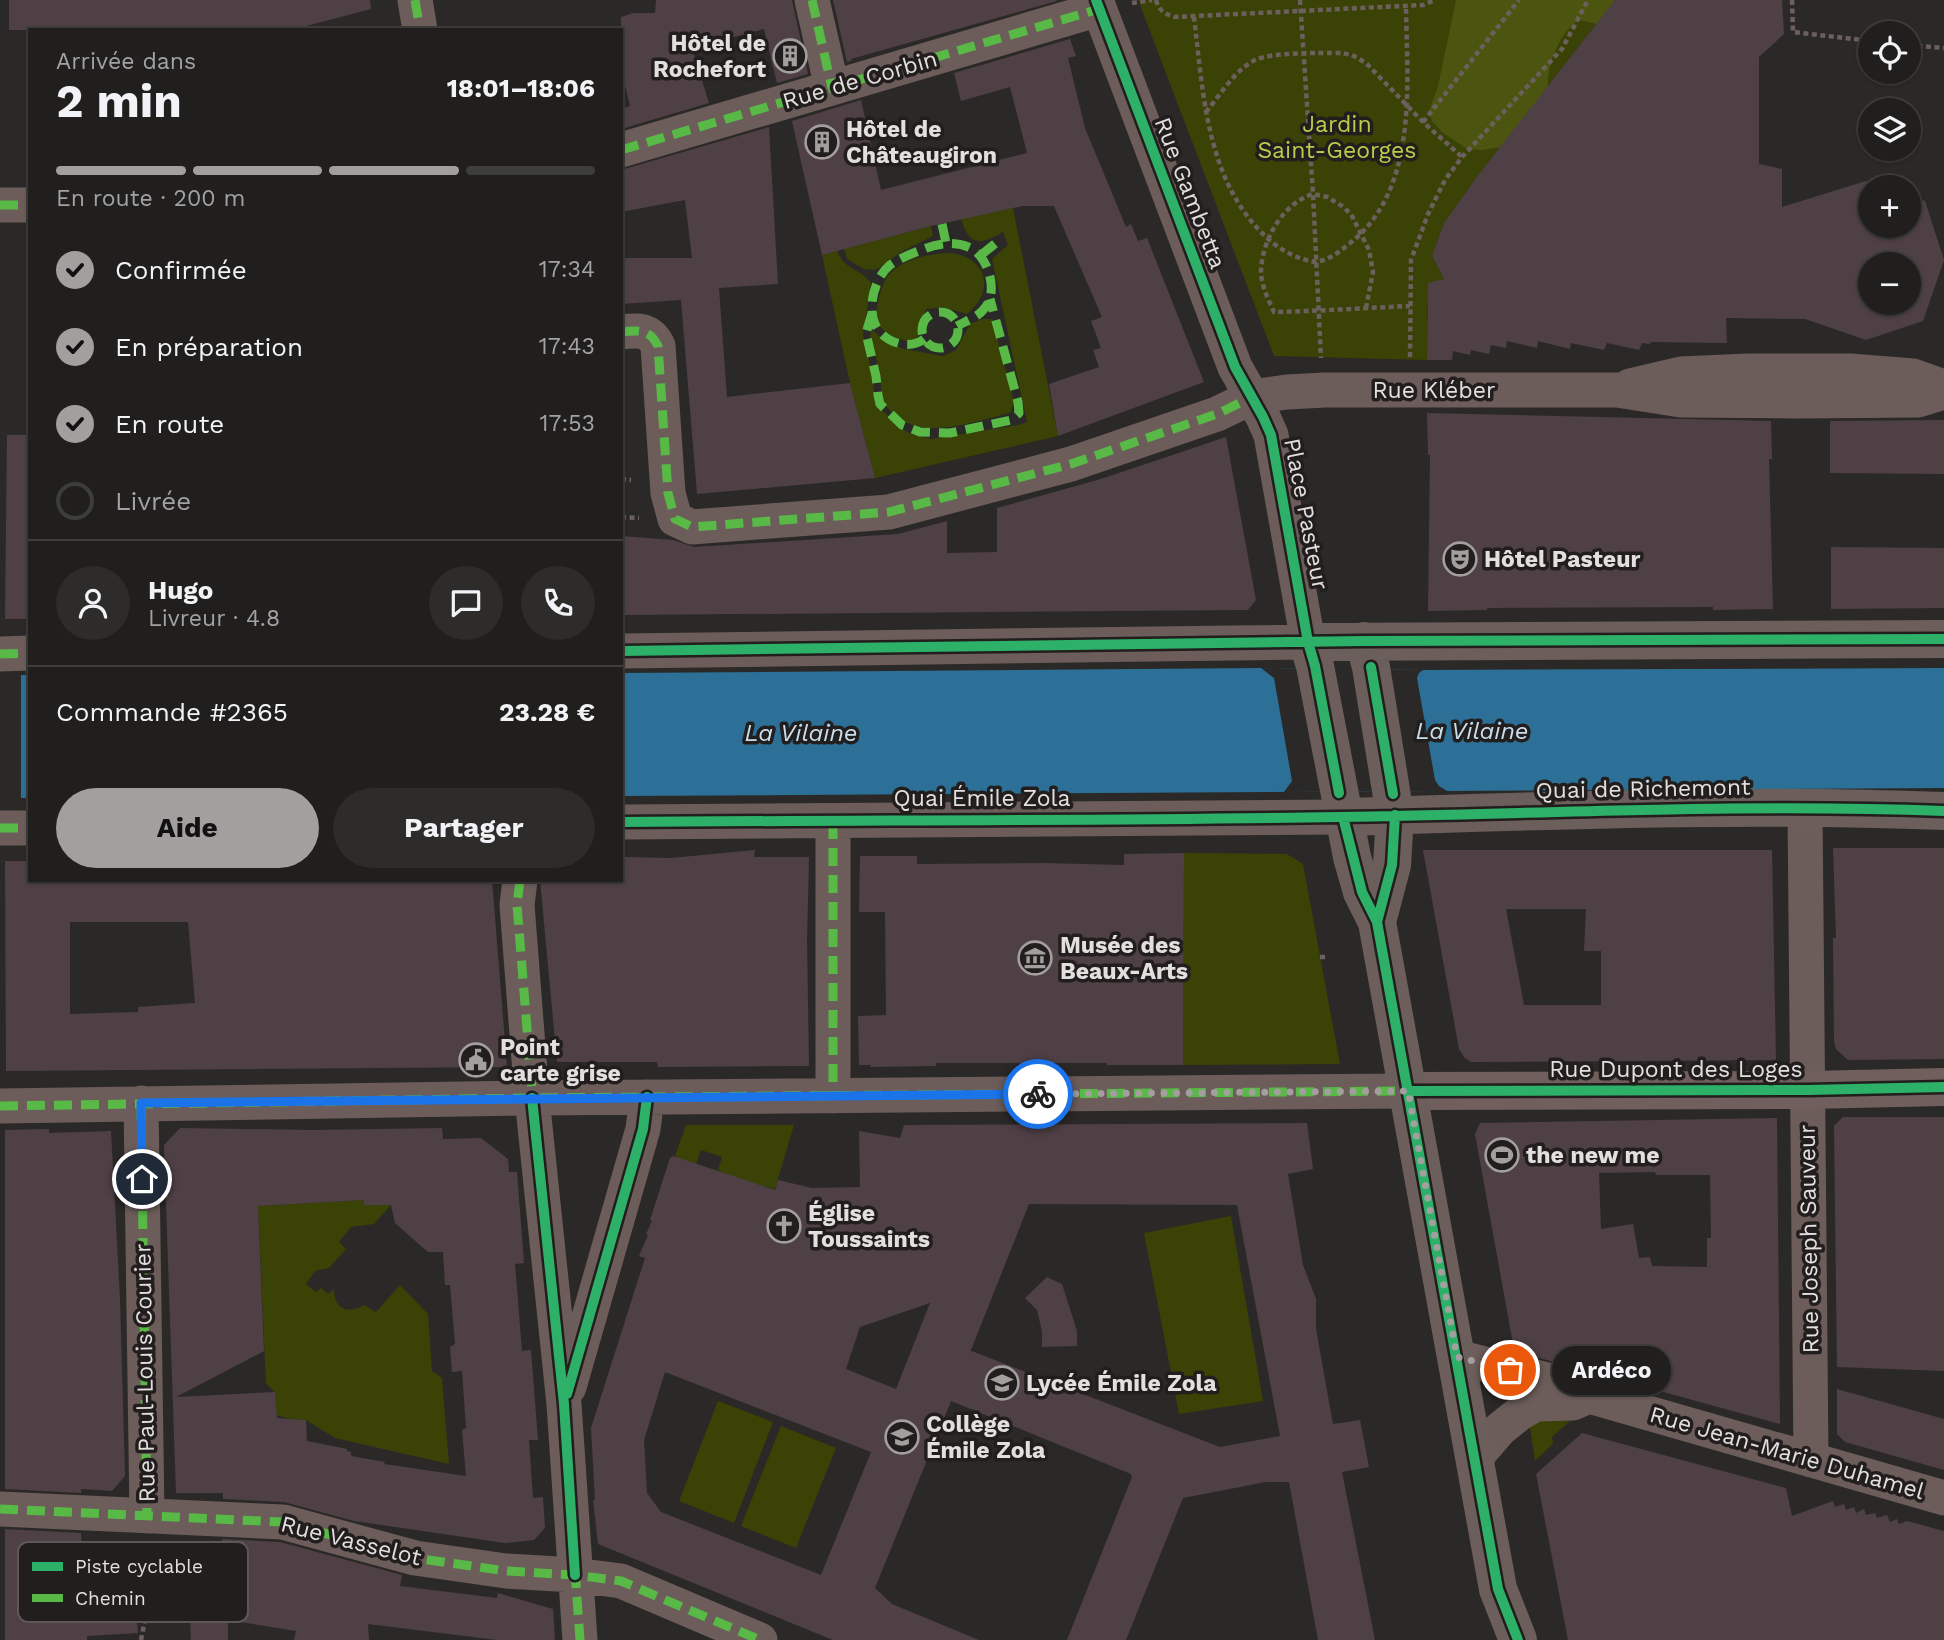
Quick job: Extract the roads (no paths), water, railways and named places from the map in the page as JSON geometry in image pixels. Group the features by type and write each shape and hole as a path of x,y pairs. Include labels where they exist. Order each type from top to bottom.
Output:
{"main road":[{"path":"1518,1640 1498,1590 1377,922 1362,892 1341,805 1311,654 1802,640 1944,639"},
{"path":"1367,654 1394,805 1392,865 1377,922"},
{"name":"Quai de Richemont","path":"1341,805 1944,811"},
{"path":"1495,1640 1498,1590"}],"street":[{"path":"415,0 420,28"},
{"path":"812,0 832,88"},
{"name":"Rue de Corbin","path":"623,149 1098,5"},
{"name":"Rue Gambetta","path":"1098,5 1235,367 1252,397"},
{"path":"0,205 28,205"},
{"name":"Rue Kléber","path":"623,332 640,330 650,333 658,346 668,493 675,519 692,527 889,512 1071,464 1217,414 1252,397 1287,392 1617,390 1681,400 1918,400 1944,390"},
{"name":"Place Pasteur","path":"1252,397 1271,435 1311,654"},
{"path":"623,651 1311,654"},
{"path":"0,654 28,653"},
{"name":"Quai Émile Zola","path":"623,822 833,821 1341,805"},
{"name":"Rue Joseph Sauveur","path":"1805,808 1811,1460"},
{"path":"833,821 833,1096"},
{"path":"0,828 28,828"},
{"path":"519,892 532,1098 564,1404 580,1640"},
{"name":"Rue Dupont des Loges","path":"1408,1091 1944,1087"},
{"path":"0,1106 532,1098 1408,1091"},
{"path":"564,1404 643,1129 647,1097"},
{"name":"Rue Paul-Louis Courier","path":"141,1103 148,1516"},
{"name":"Rue Jean-Marie Duhamel","path":"1457,1357 1578,1388 1589,1396 1944,1497"},
{"name":"Rue Jean-Marie Duhamel","path":"1475,1458 1500,1429 1520,1413 1536,1405 1573,1403 1589,1396"},
{"name":"Rue Vasselot","path":"0,1509 284,1522 415,1558 506,1571 621,1581 760,1640"}],"water":[{"name":"La Vilaine","path":"1261,668 1944,668 1944,788 623,796 623,673"},
{"path":"21,675 28,675 28,798 21,798"}],"place":[{"name":"Hôtel de Rochefort","path":"790,56"},
{"name":"Hôtel de Châteaugiron","path":"822,142"},
{"name":"Hôtel Pasteur","path":"1460,559"},
{"name":"Musée des Beaux-Arts","path":"1035,958"},
{"name":"Point carte grise","path":"476,1060"},
{"name":"the new me","path":"1502,1155"},
{"name":"Église Toussaints","path":"784,1226"},
{"name":"Ardéco","path":"1510,1370"},
{"name":"Lycée Émile Zola","path":"1002,1383"},
{"name":"Collège Émile Zola","path":"902,1437"}],"park label":[{"name":"Jardin Saint-Georges","path":"1337,137"}]}
